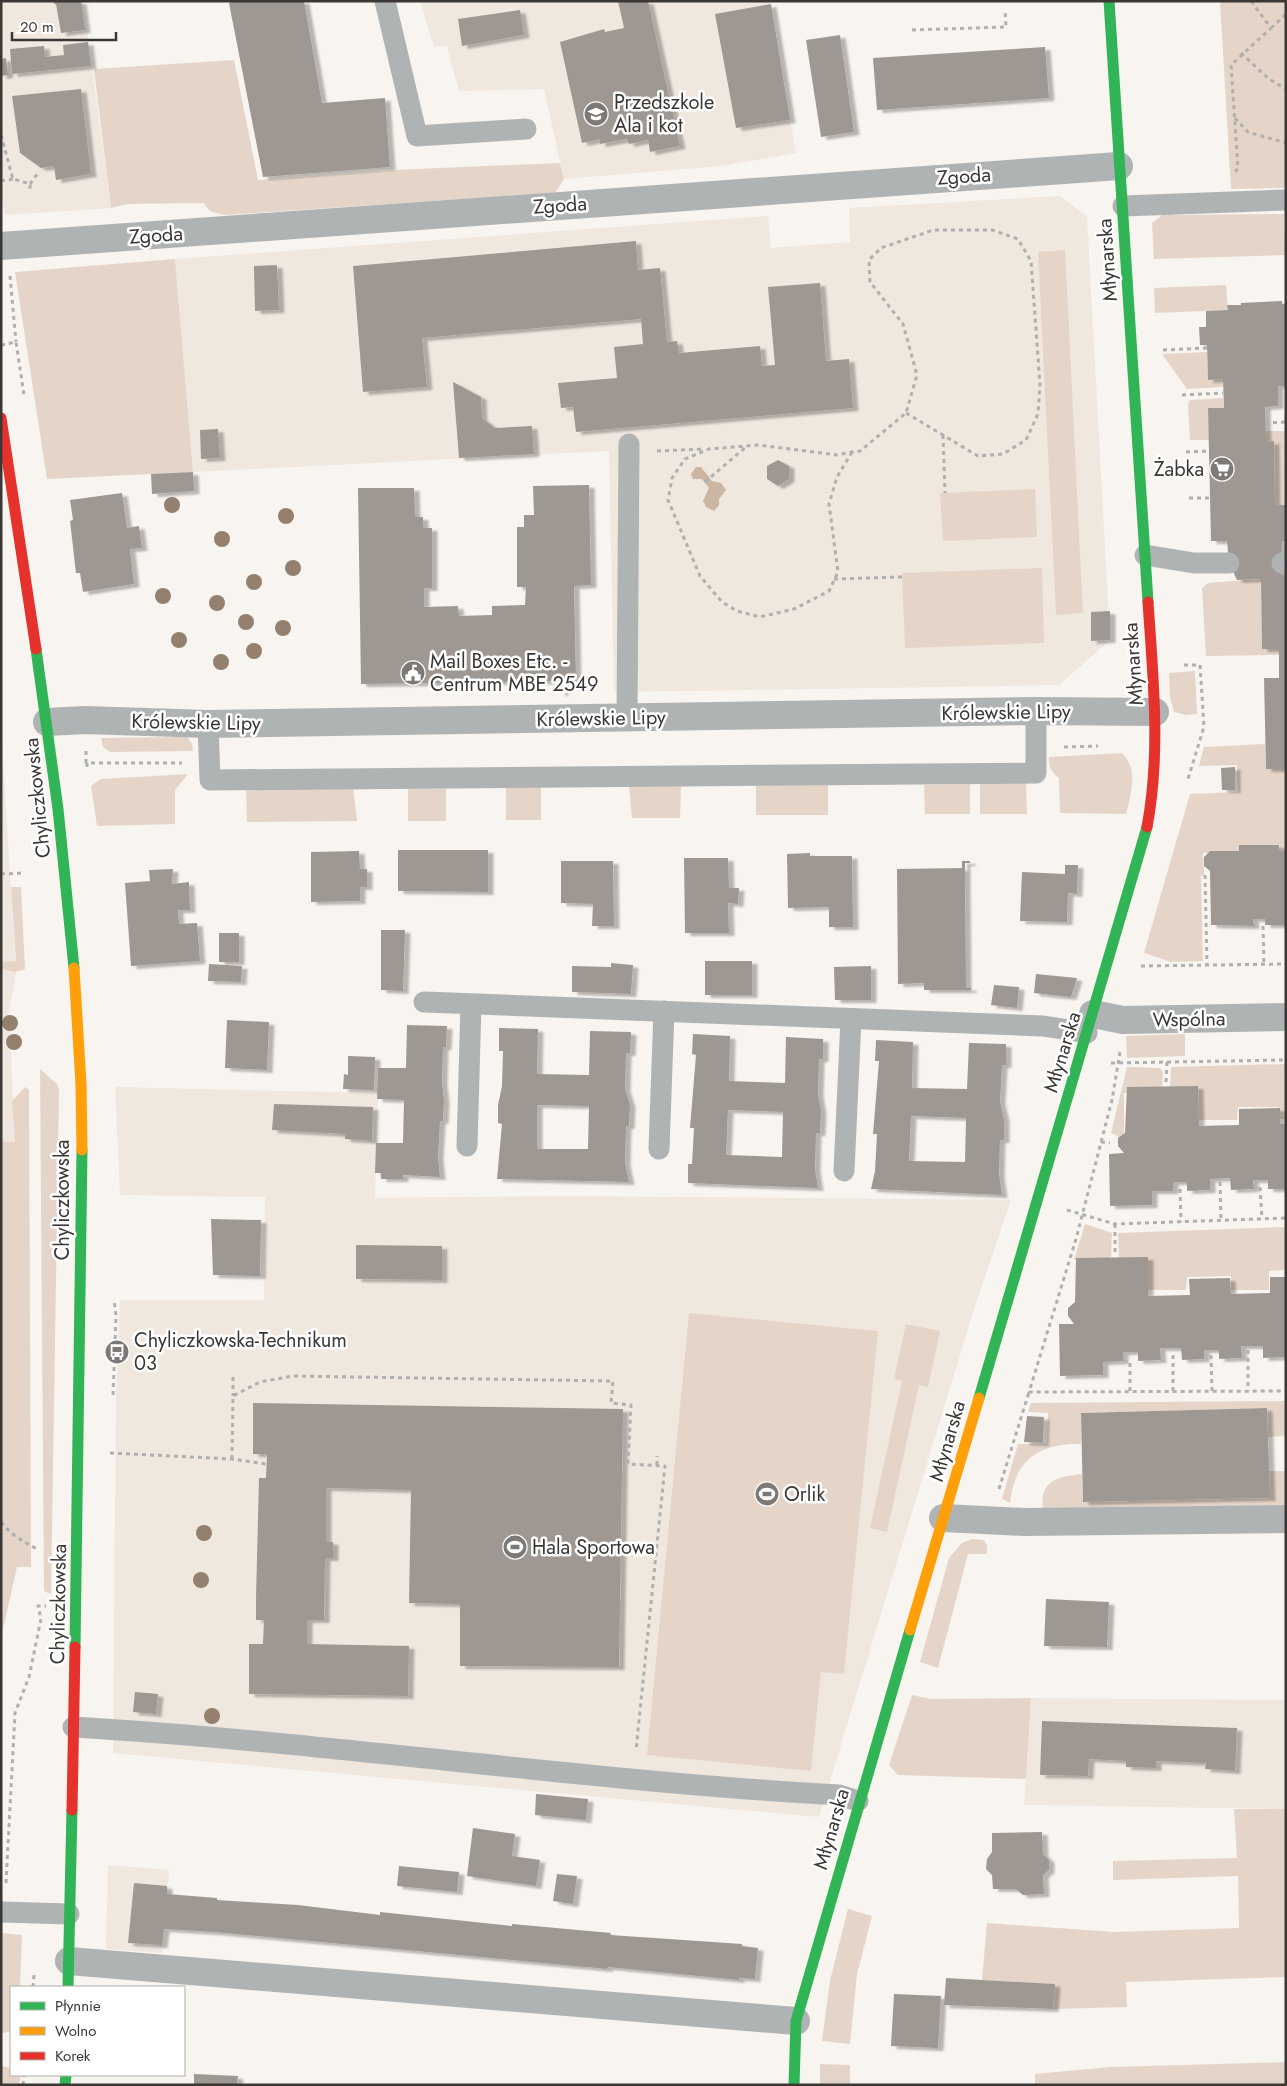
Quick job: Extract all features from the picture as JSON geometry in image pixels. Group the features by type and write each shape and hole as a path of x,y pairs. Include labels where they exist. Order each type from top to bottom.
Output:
{"street":[{"name":"Młynarska","path":"794,2085 796,2020 858,1802 1145,840 1155,779 1155,712 1109,1"},
{"name":"Zgoda","path":"4,246 1119,166"},
{"name":"Chyliczkowska","path":"1,418 47,722 76,982 80,1074 82,1178 77,1605 68,1974"},
{"name":"Królewskie Lipy","path":"47,722 85,720 208,724 1036,711 1155,712"},
{"name":"Wspólna","path":"1090,1024 1123,1020 1286,1017"},
{"path":"944,1518 989,1521 1286,1519"},
{"path":"68,1974 796,2020"}],"lane":[{"path":"384,1 417,136 526,129"},
{"path":"1122,206 1284,200"},
{"path":"626,718 629,448"},
{"path":"1145,555 1194,563 1229,563"},
{"path":"208,724 210,780 1036,773 1036,711"},
{"path":"424,1002 1043,1026 1090,1024"},
{"path":"467,1146 471,1004"},
{"path":"659,1149 664,1011"},
{"path":"844,1171 851,1019"},
{"path":"73,1727 399,1755 596,1777 839,1796 858,1802"},
{"path":"1,1912 33,1915 69,1914"}],"path":[{"path":"1250,1 1271,28"},
{"path":"912,30 1006,27 1005,10"},
{"path":"1234,174 1238,168 1230,65 1286,14"},
{"path":"1241,53 1269,79 1286,88"},
{"path":"1234,118 1248,132 1286,143"},
{"path":"1,135 13,179"},
{"path":"30,190 30,184 38,173"},
{"path":"1,181 13,179 30,184"},
{"path":"629,448 708,449 758,445 837,455 860,451 906,413 917,374 911,346 903,324 870,282 869,260 881,248 933,230 992,230 1018,239 1031,261 1040,384 1038,414 1026,440 1003,454 978,456 906,413"},
{"path":"4,246 16,342"},
{"path":"1161,350 1207,348"},
{"path":"1182,395 1223,393"},
{"path":"1265,423 1286,422"},
{"path":"943,434 945,493"},
{"path":"705,482 748,446"},
{"path":"708,449 685,460 672,478 668,500 700,576 722,602 737,611 760,617 794,609 829,591 838,572 829,504 837,477 852,452"},
{"path":"1186,452 1210,451"},
{"path":"1189,498 1211,498"},
{"path":"834,579 902,577"},
{"path":"1188,778 1204,726 1200,665"},
{"path":"1035,759 1044,747 1107,746"},
{"path":"87,772 87,763 209,762"},
{"path":"1,874 25,872"},
{"path":"1205,875 1207,965"},
{"path":"1264,926 1264,964"},
{"path":"1132,966 1286,964"},
{"path":"1078,1062 1286,1060"},
{"path":"1166,1082 1167,1062"},
{"path":"1101,1142 1110,1144"},
{"path":"1220,1182 1221,1221"},
{"path":"1260,1187 1262,1219"},
{"path":"1180,1188 1181,1222"},
{"path":"1037,1201 1115,1224 1286,1218"},
{"path":"989,1521 1082,1215"},
{"path":"1115,1224 1115,1255"},
{"path":"113,1396 116,1316 114,1298"},
{"path":"1248,1350 1248,1391"},
{"path":"1173,1354 1173,1391"},
{"path":"1212,1356 1212,1391"},
{"path":"1130,1361 1130,1392"},
{"path":"233,1396 260,1382 293,1376 612,1381 611,1403 631,1405 628,1464 665,1466 636,1751 628,1751"},
{"path":"232,1459 233,1377"},
{"path":"1029,1392 1286,1391"},
{"path":"117,1453 232,1459 266,1464"},
{"path":"657,1465 658,1456"},
{"path":"1,1522 10,1533 39,1550"},
{"path":"33,1915 5,1882 15,1713 29,1677 41,1619 38,1606"},
{"path":"33,1986 35,1965"}],"shaded area":[{"path":"1,1 83,1 111,208 5,215 1,194"},
{"path":"420,1 770,1 796,153 721,166 564,179 544,89 459,91 447,46 434,47"},
{"path":"1220,1 1286,1 1286,187 1231,189"},
{"path":"234,60 258,180 393,170 560,163 564,179 555,193 225,215 210,211 204,203 128,204 111,208 94,69"},
{"path":"1060,196 1087,217 1110,640 1059,685 614,692 609,451 193,472 175,259 768,216 771,248 850,242 849,208"},
{"path":"1284,214 1285,255 1154,259 1152,223 1162,215"},
{"path":"1065,250 1083,613 1056,615 1038,252"},
{"path":"175,259 193,472 47,479 15,272"},
{"path":"1226,285 1228,310 1155,313 1154,288"},
{"path":"1207,352 1208,379 1223,379 1223,387 1187,389 1162,354"},
{"path":"1223,398 1224,408 1208,408 1209,440 1190,440 1188,405 1190,400"},
{"path":"1266,431 1286,431 1286,505 1275,505 1274,442 1266,442"},
{"path":"696,467 701,467 712,481 721,483 726,490 719,499 719,505 714,511 706,507 703,501 709,488 702,479 693,479 691,474"},
{"path":"1035,489 1037,537 943,541 940,493"},
{"path":"1042,568 1044,643 905,648 902,573"},
{"path":"1261,579 1262,649 1279,649 1279,655 1206,656 1202,588 1208,583"},
{"path":"1195,671 1197,714 1185,715 1174,712 1170,697 1169,673"},
{"path":"1,726 16,972 9,1014 15,1142 1,1142"},
{"path":"187,737 192,744 193,751 110,752 103,747 101,738"},
{"path":"1265,744 1266,769 1286,769 1286,851 1280,851 1280,845 1240,845 1240,853 1203,853 1204,875 1201,876 1203,961 1171,962 1144,953 1190,794 1238,792 1237,765 1199,766 1204,747"},
{"path":"1122,753 1127,760 1132,774 1126,814 1060,813 1059,778 1051,769 1049,757"},
{"path":"188,774 175,790 175,824 97,826 91,786 101,779"},
{"path":"980,781 1026,781 1027,814 980,814"},
{"path":"828,784 828,815 756,815 756,785"},
{"path":"970,784 970,814 925,814 924,785"},
{"path":"629,785 681,785 680,818 632,818"},
{"path":"541,786 541,820 506,820 506,787"},
{"path":"353,787 357,821 247,822 246,789"},
{"path":"408,789 446,789 446,821 408,821"},
{"path":"11,887 21,887 25,969 16,972 1,969 1,962 16,961"},
{"path":"1185,1034 1185,1056 1127,1058 1126,1036"},
{"path":"1286,1064 1286,1119 1279,1119 1279,1107 1238,1107 1237,1120 1198,1120 1170,1092 1171,1067"},
{"path":"1127,1067 1160,1068 1163,1072 1162,1092 1124,1093 1124,1139 1111,1133"},
{"path":"40,1069 57,1084 59,1090 51,1594 44,1591"},
{"path":"25,1087 29,1090 31,1567 17,1567 1,1638 1,1142 15,1142 12,1101"},
{"path":"115,1087 378,1093 375,1198 567,1196 1011,1200 975,1306 819,1817 113,1753 116,1396 120,1300 264,1300 265,1197 120,1195"},
{"path":"1085,1224 1112,1233 1111,1260 1074,1260"},
{"path":"1286,1227 1286,1270 1269,1271 1269,1290 1231,1290 1231,1276 1187,1277 1186,1290 1148,1290 1148,1260 1119,1260 1118,1233"},
{"name":"Orlik","path":"689,1313 878,1331 844,1674 821,1672 811,1771 647,1755"},
{"path":"906,1324 940,1331 928,1387 919,1385 887,1532 870,1528 902,1381 894,1379"},
{"path":"1286,1401 1286,1436 1268,1437 1267,1408 1081,1413 1081,1444 1066,1444 1053,1447 1031,1457 1023,1465 1017,1476 1012,1488 1010,1503 1002,1499 1018,1444 1047,1444 1048,1413 1028,1412 1031,1403"},
{"path":"1269,1471 1286,1471 1286,1511 1043,1511 1044,1493 1047,1486 1058,1479 1073,1475 1082,1474 1083,1502 1269,1498"},
{"path":"972,1539 984,1540 987,1546 987,1554 968,1554 938,1668 920,1662 949,1558 962,1543"},
{"path":"912,1695 930,1699 1031,1698 1026,1779 898,1775 889,1765"},
{"path":"1031,1698 1286,1700 1286,1809 1024,1805"},
{"path":"1234,1809 1286,1809 1286,1977 1126,1982 1127,2007 1053,2009 1054,1984 982,1980 987,1923 1114,1932 1239,1928 1238,1876 1113,1880 1113,1861 1237,1858"},
{"path":"108,1865 169,1870 162,1953 106,1949"},
{"path":"848,1909 872,1916 857,1974 850,2044 822,2041 830,1981"},
{"path":"1,1933 22,1935 20,1986 10,1986 10,2032 1,2033"},
{"path":"1286,2062 1286,2085 1035,2085 1035,2074 1110,2067"},
{"path":"820,2064 850,2065 850,2085 820,2085"},
{"path":"1,2066 10,2068 10,2076 21,2076 19,2085 1,2085"}],"building":[{"path":"54,1 81,1 85,30 61,33"},
{"path":"233,1 304,1 322,103 385,98 390,167 263,177 229,3"},
{"path":"618,1 648,1 680,146 650,152 648,140 629,144 627,139 600,144 600,139 582,143 560,42 604,29 605,32 624,28"},
{"path":"771,4 790,120 736,128 715,14"},
{"path":"520,10 524,35 462,46 458,19"},
{"path":"840,35 854,132 821,137 806,40"},
{"path":"88,42 91,66 12,74 10,49 44,46 45,57 64,55 63,45"},
{"path":"1045,47 1049,98 877,110 873,58"},
{"path":"6,58 8,75 1,76 1,59"},
{"path":"81,89 91,174 56,180 54,166 41,168 20,153 12,96"},
{"path":"636,241 638,270 660,268 667,342 677,341 679,353 760,346 762,366 775,365 768,287 820,283 826,361 849,359 853,408 576,432 573,407 561,408 558,383 617,378 614,347 643,344 641,319 422,338 427,387 363,392 353,266"},
{"path":"277,265 279,310 255,311 254,266"},
{"path":"1282,301 1282,304 1286,304 1286,386 1278,386 1278,406 1265,407 1266,442 1274,441 1275,505 1285,505 1286,541 1282,541 1281,575 1286,575 1286,769 1266,769 1264,678 1279,678 1279,649 1262,649 1261,579 1237,580 1229,563 1227,541 1211,541 1208,408 1224,408 1223,379 1208,380 1207,345 1200,345 1199,327 1206,327 1206,311 1228,310 1227,305 1241,305 1241,303"},
{"path":"453,382 481,397 482,418 495,428 532,426 534,454 459,458"},
{"path":"218,429 220,458 201,459 200,430"},
{"path":"778,460 789,466 789,479 778,486 767,479 767,466"},
{"path":"193,472 194,491 152,494 151,474"},
{"path":"589,485 591,585 574,586 576,681 563,681 563,693 560,693 560,681 361,684 358,488 414,488 415,517 423,517 423,528 432,528 432,588 424,588 424,607 458,606 459,616 492,615 492,606 525,605 526,587 517,587 517,527 524,527 524,515 534,515 533,486"},
{"path":"122,493 127,528 139,526 142,548 130,549 134,584 83,592 80,573 76,573 70,521 73,520 70,500"},
{"path":"1110,611 1110,640 1091,641 1091,612"},
{"path":"1235,767 1235,790 1222,790 1221,768"},
{"path":"1239,845 1279,845 1280,851 1286,850 1286,925 1265,925 1265,919 1253,919 1254,926 1211,925 1210,871 1204,866 1204,857 1210,851 1239,851"},
{"path":"398,850 488,850 488,892 398,891"},
{"path":"359,851 360,869 367,869 367,887 360,887 360,901 311,902 311,852"},
{"path":"810,853 810,856 852,856 853,927 829,927 829,907 788,908 787,854"},
{"path":"684,858 728,858 729,888 739,888 738,904 728,903 729,933 685,933"},
{"path":"561,861 613,861 614,926 592,926 593,904 561,903"},
{"path":"962,861 970,861 970,863 965,863 965,883 966,988 971,988 971,990 924,990 924,983 898,984 897,869 962,868"},
{"path":"1065,865 1078,865 1077,894 1068,893 1067,922 1020,921 1022,872 1065,874"},
{"path":"173,869 172,884 189,882 190,910 178,910 179,924 197,923 200,961 131,966 125,883 150,881 149,870"},
{"path":"381,930 405,930 403,991 381,990"},
{"path":"219,933 239,933 239,962 219,962"},
{"path":"705,961 752,961 752,995 705,995"},
{"path":"611,963 633,965 631,994 572,992 572,966 611,967"},
{"path":"209,964 242,966 241,982 208,981"},
{"path":"871,966 871,1000 835,1000 834,967"},
{"path":"1036,974 1077,978 1071,997 1034,993"},
{"path":"994,985 1019,987 1017,1008 991,1005"},
{"path":"227,1020 269,1022 267,1070 225,1068"},
{"path":"407,1025 447,1026 446,1047 443,1047 442,1082 444,1101 443,1121 440,1121 438,1157 440,1177 403,1175 403,1179 381,1179 381,1173 375,1173 376,1143 403,1143 404,1100 377,1099 378,1068 406,1068"},
{"path":"499,1028 538,1029 537,1074 589,1075 590,1031 631,1032 630,1053 626,1053 625,1089 630,1104 629,1126 626,1126 625,1163 629,1182 497,1179 502,1124 498,1123 498,1105 502,1086 503,1051 499,1051","holes":["537,1105 589,1106 588,1149 537,1149"]},
{"path":"693,1034 730,1036 729,1081 785,1083 786,1037 823,1039 823,1059 819,1059 820,1133 816,1133 815,1169 818,1188 688,1183 688,1164 692,1164 694,1128 690,1128 696,1055 692,1054","holes":["728,1110 783,1112 782,1157 726,1155"]},
{"path":"876,1040 913,1042 912,1088 967,1089 969,1043 1006,1044 1006,1065 1002,1065 1000,1101 1004,1119 1004,1140 1000,1140 999,1174 1002,1195 871,1189 875,1171 877,1134 873,1134 879,1061 875,1061","holes":["911,1116 966,1118 965,1162 909,1161"]},
{"path":"348,1056 375,1057 374,1090 343,1089 344,1074 348,1075"},
{"path":"1198,1086 1199,1126 1239,1125 1239,1109 1280,1108 1280,1124 1286,1124 1286,1189 1268,1189 1268,1180 1253,1180 1254,1189 1231,1190 1230,1178 1210,1179 1210,1190 1187,1191 1187,1182 1173,1182 1173,1191 1152,1191 1152,1205 1110,1206 1109,1154 1124,1153 1118,1146 1118,1138 1125,1133 1127,1087"},
{"path":"274,1104 373,1107 372,1141 345,1139 345,1134 272,1130"},
{"path":"211,1219 261,1220 260,1276 213,1275"},
{"path":"356,1245 442,1246 442,1280 356,1279"},
{"path":"1148,1257 1148,1296 1190,1295 1189,1279 1230,1278 1231,1294 1270,1293 1270,1277 1286,1277 1285,1357 1263,1358 1263,1346 1241,1346 1242,1358 1219,1359 1219,1350 1204,1350 1204,1359 1182,1360 1181,1348 1160,1348 1161,1360 1138,1361 1138,1352 1123,1352 1123,1361 1103,1362 1103,1375 1060,1376 1059,1324 1074,1324 1068,1316 1068,1308 1075,1302 1076,1258"},
{"name":"Hala Sportowa","path":"253,1403 623,1409 619,1667 460,1666 460,1604 409,1603 411,1490 326,1488 326,1541 333,1542 333,1558 325,1558 324,1620 307,1620 307,1644 409,1646 408,1696 249,1694 249,1644 263,1644 264,1620 256,1620 256,1598 259,1478 266,1478 267,1454 253,1454"},
{"path":"1267,1408 1270,1498 1083,1502 1081,1413"},
{"path":"1027,1416 1044,1417 1043,1443 1024,1442"},
{"path":"1046,1599 1109,1602 1107,1647 1044,1646"},
{"path":"135,1692 158,1694 156,1714 133,1712"},
{"path":"1042,1721 1237,1728 1235,1771 1205,1769 1206,1763 1156,1761 1156,1768 1126,1767 1126,1761 1089,1759 1088,1776 1040,1775"},
{"path":"536,1794 588,1799 586,1820 535,1815"},
{"path":"473,1828 515,1834 512,1856 540,1860 536,1886 467,1876"},
{"path":"1042,1832 1043,1854 1049,1860 1049,1870 1043,1875 1044,1894 1023,1895 1016,1889 993,1889 992,1875 986,1869 987,1859 992,1852 992,1833"},
{"path":"399,1866 459,1872 457,1892 397,1886"},
{"path":"557,1874 577,1876 573,1904 553,1901"},
{"path":"134,1883 167,1886 167,1894 217,1898 217,1900 298,1905 380,1915 380,1912 512,1926 512,1924 611,1933 610,1935 742,1944 742,1946 758,1948 755,1979 739,1978 739,1980 608,1967 607,1969 214,1932 164,1929 162,1945 128,1943"},
{"path":"946,1978 1055,1984 1053,2009 944,2005"},
{"path":"894,1994 941,1996 938,2048 891,2046"},
{"path":"194,2074 238,2076 237,2085 194,2085"}],"traffic: fast":[{"path":"1109,1 1148,602"},
{"path":"36,649 58,809 74,968"},
{"path":"979,1398 1147,827"},
{"path":"75,1647 82,1150"},
{"path":"794,2085 796,2021 910,1630"},
{"path":"68,1986 72,1810"},
{"path":"65,2085 66,2076"}],"traffic: slow":[{"path":"74,968 81,1084 82,1150"},
{"path":"910,1630 979,1398"}],"traffic: jam":[{"path":"1,418 36,649"},
{"path":"1147,827 1154,771 1155,743 1154,687 1148,602"},
{"path":"72,1810 75,1647"}],"place":[{"name":"Przedszkole Ala i kot","path":"596,114"},
{"name":"Żabka","path":"1222,469"},
{"name":"Mail Boxes Etc. - Centrum MBE 2549","path":"413,673"},
{"name":"Chyliczkowska-Technikum 03","path":"117,1352"},
{"name":"Orlik","path":"767,1494"},
{"name":"Hala Sportowa","path":"515,1547"}]}
